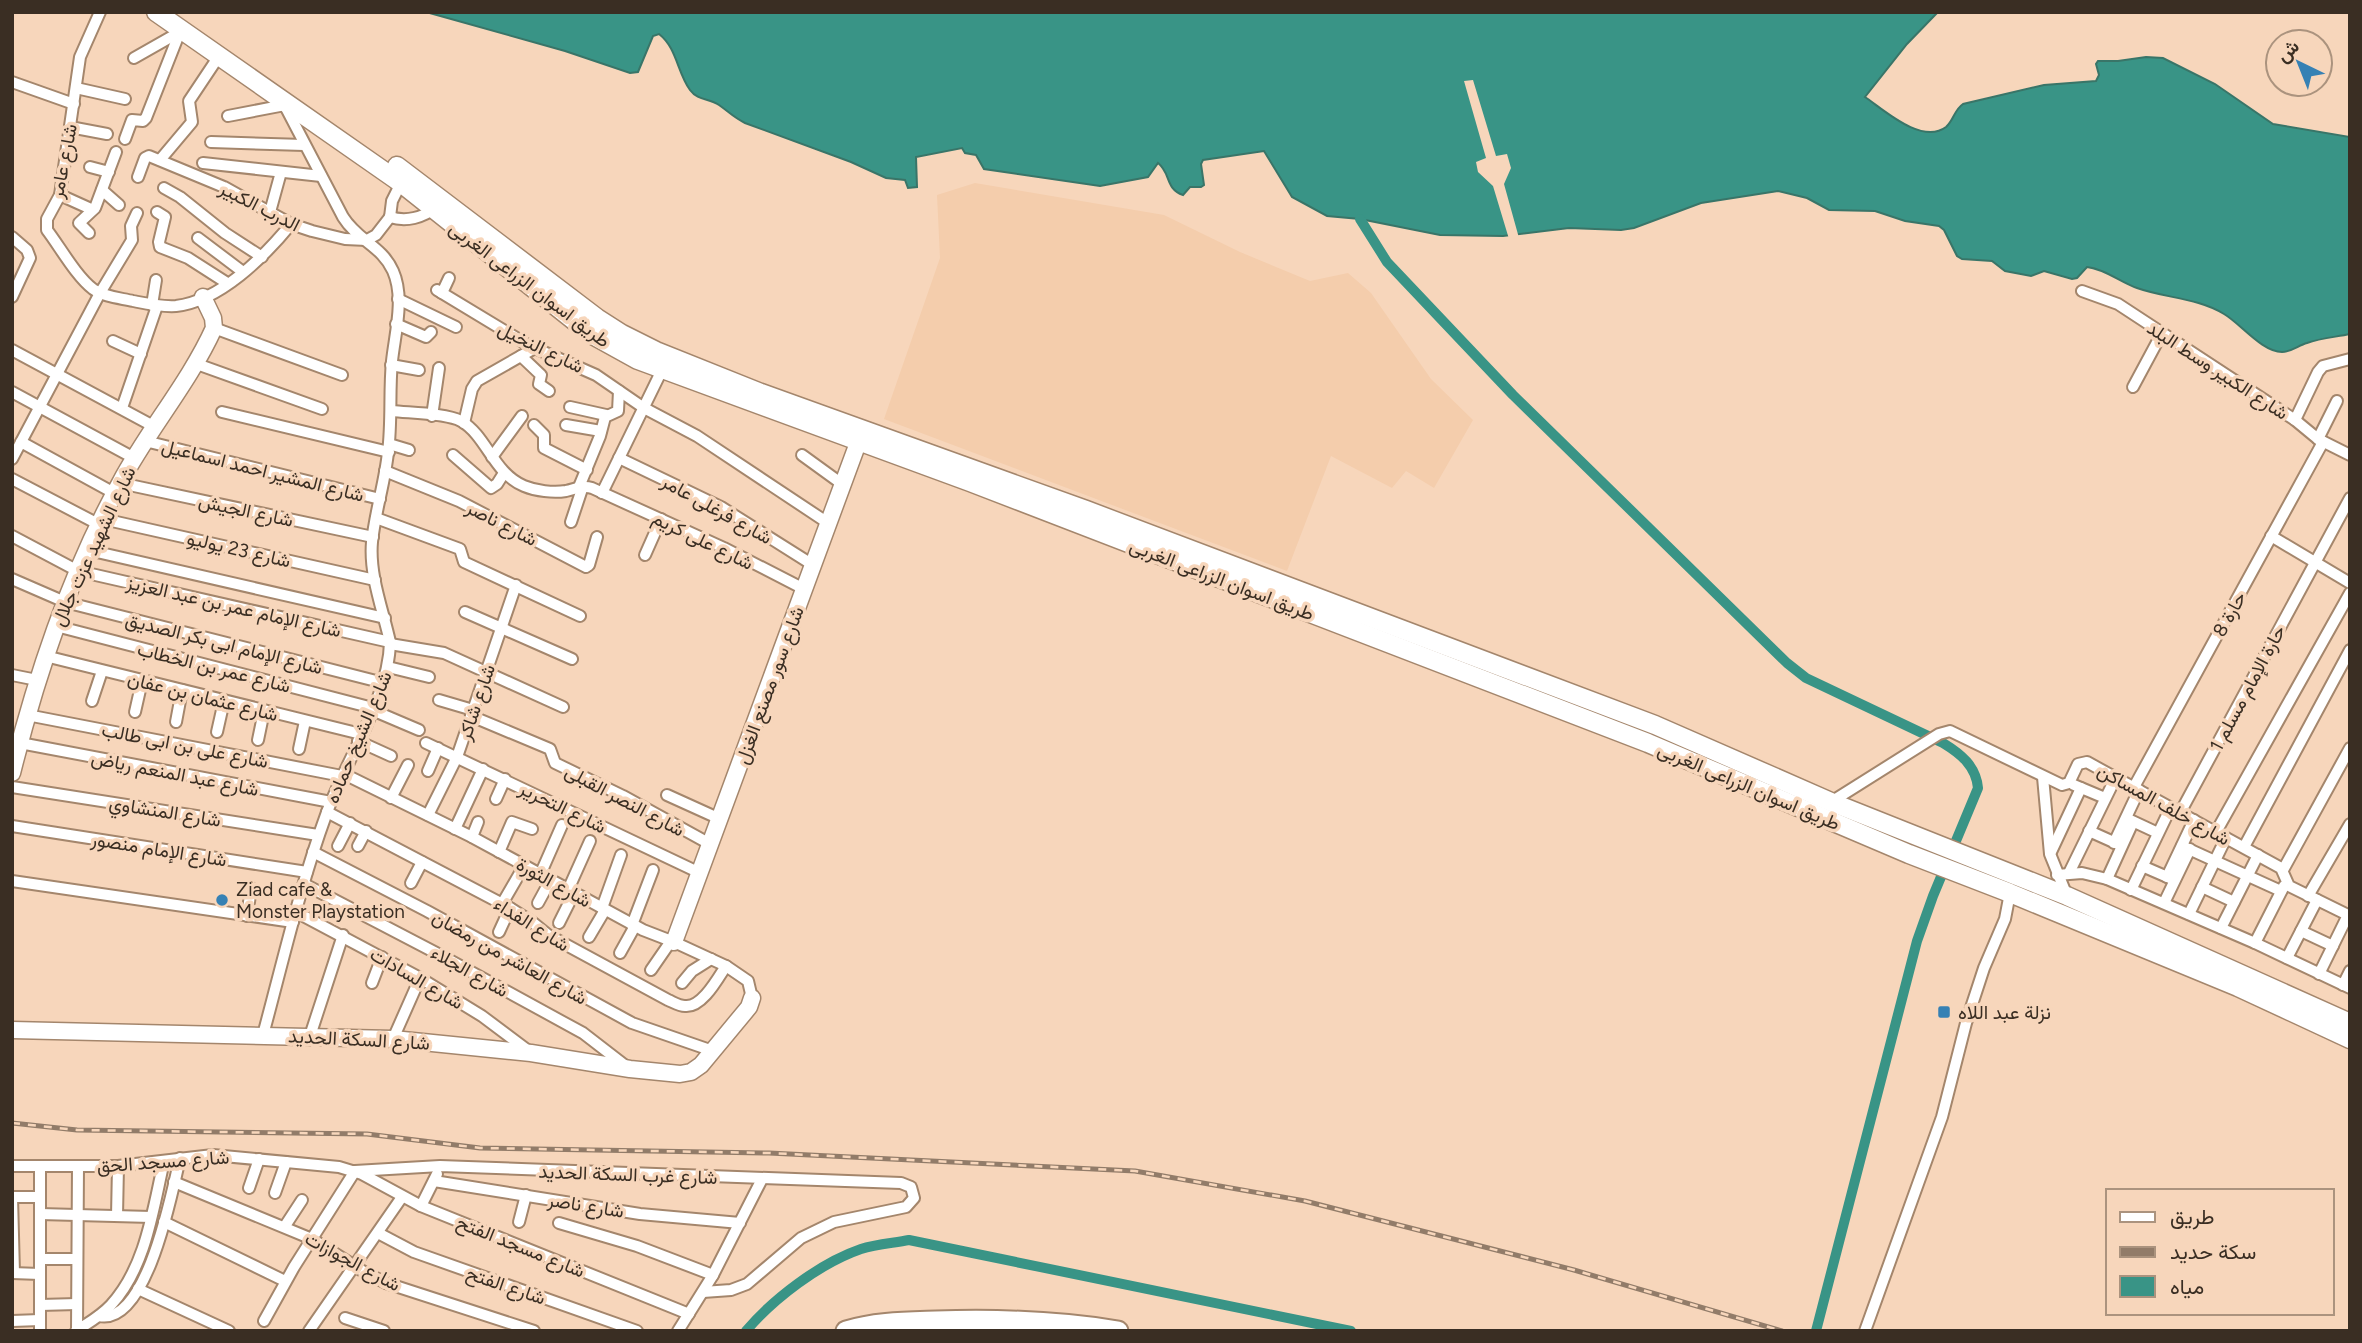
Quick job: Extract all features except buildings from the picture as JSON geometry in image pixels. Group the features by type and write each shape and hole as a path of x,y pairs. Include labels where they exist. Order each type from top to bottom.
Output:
{"highway":[{"path":"846,1331 906,1322 985,1320 1058,1323 1118,1331"}],"main road":[{"name":"طريق اسوان الزراعى الغربى","path":"156,12 404,178 562,313 618,341 662,370 861,435 1655,725 1831,802 2067,896 2350,1023"},
{"name":"طريق اسوان الزراعى الغربى","path":"178,25 283,102 404,178"},
{"name":"طريق اسوان الزراعى الغربى","path":"618,341 656,351 861,435"},
{"name":"طريق اسوان الزراعى الغربى","path":"1083,517 1648,743 1909,854 2250,992 2350,1039"},
{"path":"1648,743 1655,725"}],"street":[{"name":"شارع عامر","path":"100,12 83,48 60,195 47,219 47,230 85,281 100,293"},
{"path":"134,58 178,25"},
{"path":"125,139 132,120 143,121 146,118 178,25"},
{"path":"138,177 146,157 160,160 192,122 189,101 219,56"},
{"path":"12,82 74,104"},
{"path":"76,88 125,99"},
{"path":"228,116 283,102"},
{"name":"شارع الشيخ حماده","path":"263,1035 318,835 384,683 388,667 390,643 375,580 373,537 389,448 392,411 391,365 398,299 396,279 386,258 362,240 348,225 283,102"},
{"path":"70,127 107,134"},
{"path":"211,142 304,145"},
{"path":"89,233 79,223 93,209 116,152"},
{"name":"الدرب الكبير","path":"160,160 224,187 291,224 323,234 362,240"},
{"path":"203,163 321,176"},
{"path":"90,167 108,172"},
{"path":"270,212 281,172"},
{"path":"362,240 376,235 390,217 392,201 404,178"},
{"path":"164,188 183,198 225,233 262,257"},
{"path":"102,190 119,205"},
{"path":"60,195 93,209"},
{"path":"390,217 415,218 438,205"},
{"path":"157,212 165,217 160,247 188,258 228,283"},
{"path":"12,459 100,293 138,240 131,219"},
{"path":"100,293 155,305 186,304 228,283 243,272 262,257 291,224"},
{"path":"12,237 29,254 29,262 16,278 12,297"},
{"path":"198,238 243,272"},
{"name":"شارع النخيل","path":"449,278 440,292 535,348 585,369 644,408 697,436 828,523"},
{"path":"122,408 155,305 156,280"},
{"name":"شارع الكبير وسط البلد","path":"2082,291 2118,304 2295,420 2321,440 2350,455"},
{"path":"203,297 213,318 214,328 342,375"},
{"path":"398,299 456,327"},
{"path":"396,324 426,337 430,332"},
{"name":"شارع الشهيد عزت جلال","path":"12,773 18,736 78,571 117,488 214,328"},
{"path":"2133,387 2162,333"},
{"path":"113,341 141,354"},
{"path":"464,423 472,389 477,381 535,348"},
{"path":"12,350 155,426"},
{"path":"521,356 541,375 539,384 549,391"},
{"path":"2295,420 2323,366 2350,359"},
{"path":"194,363 322,408"},
{"path":"391,365 419,370"},
{"path":"432,416 439,368"},
{"path":"602,493 662,370"},
{"path":"570,407 606,415 618,411 619,391"},
{"path":"12,392 134,458"},
{"name":"حارة 8","path":"2107,879 2129,820 2136,788 2271,537 2321,440 2337,401"},
{"path":"392,411 456,419 464,423 504,473 522,485 562,492 581,486"},
{"path":"222,412 409,450"},
{"path":"571,522 606,415"},
{"path":"492,457 522,416"},
{"path":"534,425 544,435 544,447 587,470"},
{"path":"566,425 601,431"},
{"name":"شارع سور مصنع الغزل","path":"673,941 861,435"},
{"name":"شارع المشير احمد اسماعيل","path":"145,441 380,499"},
{"name":"شارع الجيش","path":"21,442 117,488 373,537"},
{"path":"453,455 491,488 504,473"},
{"path":"802,456 842,484"},
{"name":"شارع فرغلى عامر","path":"619,458 721,507 813,565"},
{"name":"شارع ناصر","path":"386,471 459,501 586,566 589,565 597,537"},
{"name":"شارع 23 يوليو","path":"12,479 102,522 375,580"},
{"name":"شارع على كريم","path":"581,486 661,519 804,589"},
{"name":"حارة الإمام مسلم 1","path":"2131,890 2158,833 2176,810 2350,498"},
{"path":"376,517 460,549 464,562 580,616"},
{"path":"646,555 661,519"},
{"name":"شارع الإمام عمر بن عبد العزيز","path":"12,536 78,571 390,643 434,650 563,707"},
{"path":"2271,537 2350,583"},
{"path":"88,550 385,618"},
{"name":"شارع الإمام ابى بكر الصديق","path":"13,582 65,602 384,683"},
{"name":"شارع شاكر","path":"428,816 457,757 516,585"},
{"path":"2189,914 2215,861 2221,835 2350,593"},
{"path":"465,612 572,659"},
{"name":"شارع عمر بن الخطاب","path":"56,626 373,709 419,730"},
{"path":"2244,847 2350,650"},
{"name":"شارع عثمان بن عفان","path":"45,656 305,721 359,738 391,756"},
{"path":"388,667 429,677"},
{"path":"92,701 102,671"},
{"path":"12,674 37,680"},
{"path":"135,712 142,681"},
{"path":"176,722 182,690"},
{"name":"شارع النصر القبلى","path":"439,700 547,748 551,751 555,764 623,796 710,844"},
{"path":"217,732 224,701"},
{"path":"258,740 264,711"},
{"name":"شارع على بن ابى طالب","path":"27,715 343,775"},
{"path":"299,749 305,721"},
{"name":"شارع خلف المساكن","path":"1831,802 1946,731 1956,733 2062,785 2068,783 2076,766 2085,761 2283,870"},
{"name":"شارع عبد المنعم رياض","path":"18,736 329,807"},
{"name":"شارع التحرير","path":"426,743 700,873"},
{"path":"428,771 438,748"},
{"path":"2255,943 2283,886 2283,870 2350,748"},
{"path":"391,797 408,765"},
{"path":"455,829 483,769"},
{"name":"شارع الثورة","path":"343,775 472,837 633,925 726,966 748,981 752,998"},
{"path":"2043,777 2050,854 2063,874 2067,896"},
{"path":"2063,874 2089,831 2116,777"},
{"path":"496,799 505,779"},
{"path":"2068,783 2105,798"},
{"name":"شارع المنشاوي","path":"12,787 318,835"},
{"path":"2050,854 2081,788"},
{"path":"667,795 720,819"},
{"name":"شارع الفداء","path":"329,807 351,823 506,906 548,935 625,979 668,1000 685,1006 700,1001 714,986 726,966"},
{"path":"2129,820 2158,833"},
{"path":"2164,904 2194,820"},
{"path":"472,837 478,822"},
{"path":"499,852 512,822 532,829"},
{"path":"338,846 351,823"},
{"path":"2287,958 2301,931 2312,898 2350,824"},
{"path":"538,903 562,825"},
{"name":"شارع الإمام منصور","path":"12,826 305,878"},
{"path":"358,846 366,831"},
{"path":"2089,831 2118,844"},
{"path":"559,923 590,841"},
{"path":"2186,847 2247,875 2289,886 2349,916 2319,974"},
{"name":"شارع العاشر من رمضان","path":"313,852 632,1023 713,1051"},
{"path":"589,937 604,909 621,855"},
{"path":"2221,928 2258,855"},
{"path":"411,883 422,862"},
{"path":"499,932 506,906 524,866"},
{"path":"2142,866 2171,879"},
{"path":"620,953 653,870"},
{"path":"2063,874 2107,879 2255,943 2346,987 2350,971"},
{"name":"شارع الجلاء","path":"305,878 583,1033 629,1069"},
{"name":"شارع السادات","path":"12,881 247,916 295,917 343,935 420,978 482,1016 531,1053"},
{"path":"2202,887 2234,902"},
{"path":"247,916 251,888"},
{"path":"1865,1331 1938,1130 1966,1023 1984,968 2005,919 2010,893"},
{"path":"2301,931 2333,946"},
{"path":"310,1036 343,935"},
{"path":"650,970 673,941"},
{"path":"372,983 382,957"},
{"path":"682,983 692,971 710,959"},
{"path":"393,1039 420,978"},
{"path":"713,1051 749,1007 752,998"},
{"name":"شارع السكة الحديد","path":"12,1030 393,1039 531,1053 629,1069 680,1074 691,1072 713,1051"},
{"name":"شارع مسجد الحق","path":"12,1167 118,1166 213,1154 355,1171"},
{"path":"99,1316 118,1314 138,1289 164,1222 180,1158"},
{"path":"248,1188 259,1159"},
{"path":"76,1331 113,1304 129,1278 144,1245 164,1161"},
{"path":"275,1193 286,1162"},
{"path":"76,1331 78,1166"},
{"path":"117,1216 118,1166"},
{"path":"421,1206 440,1166"},
{"name":"شارع غرب السكة الحديد","path":"355,1171 440,1166 901,1183 914,1192 914,1198 906,1207 834,1222 802,1238 747,1284 731,1290 704,1292"},
{"path":"12,1321 40,1326 40,1167"},
{"path":"264,1321 285,1281 355,1171"},
{"name":"شارع مسجد الفتح","path":"355,1171 421,1206 689,1314"},
{"path":"678,1331 704,1292 762,1179"},
{"name":"شارع ناصر","path":"434,1181 640,1214 740,1223"},
{"name":"شارع الجوازات","path":"174,1182 285,1226 397,1287 534,1331"},
{"path":"519,1222 526,1195"},
{"path":"40,1197 12,1197 13,1273 40,1274"},
{"path":"309,1331 402,1197"},
{"path":"285,1226 302,1200"},
{"path":"40,1214 151,1217"},
{"path":"164,1222 285,1281"},
{"path":"559,1223 636,1246 713,1275"},
{"name":"شارع الفتح","path":"378,1233 414,1252 638,1331"},
{"path":"40,1259 77,1259"},
{"path":"138,1289 229,1331"},
{"path":"40,1305 76,1304"},
{"path":"345,1318 363,1328 384,1331"}],"shaded area":[{"path":"975,183 1164,215 1240,252 1310,281 1348,273 1371,293 1431,379 1473,420 1434,488 1406,471 1392,488 1331,456 1287,571 884,419 940,258 937,195"}],"water":[{"path":"426,12 1938,12 1907,44 1865,97 1915,129 1926,132 1946,127 1963,104 2044,85 2096,81 2099,75 2096,64 2098,61 2146,57 2163,58 2215,84 2273,124 2350,137 2350,334 2312,341 2285,352 2274,351 2214,309 2137,288 2100,270 2087,267 2077,278 2072,279 2044,271 2031,276 2005,271 1992,261 1962,259 1957,256 1944,230 1939,226 1905,221 1875,211 1829,210 1807,198 1778,191 1701,203 1634,228 1569,228 1503,236 1440,235 1360,219 1327,216 1292,197 1264,151 1203,160 1201,164 1204,185 1190,187 1183,195 1173,189 1158,163 1148,177 1100,186 984,169 976,155 965,153 962,148 916,157 917,187 908,188 905,180 886,178 851,162 745,123 715,103 696,96 686,83 670,46 659,34 653,36 638,72 630,73 565,51"}],"pier":[{"path":"1473,80 1496,156 1507,154 1511,168 1504,184 1519,238 1509,239 1493,186 1478,172 1476,162 1486,158 1464,81"}],"waterway":[{"path":"1360,219 1387,262 1513,395 1787,663 1806,678 1943,743 1961,756 1971,767 1977,780 1978,788 1917,941 1816,1331"},
{"path":"746,1331 783,1295 830,1263 867,1247 909,1240 1351,1331"}],"railway":[{"path":"12,1123 77,1130 367,1134 480,1148 769,1153 1135,1171 1305,1201 1574,1270 1782,1331"}],"place":[{"name":"Ziad cafe & Monster Playstation","path":"222,900"},
{"name":"نزلة عبد اللاه","path":"1944,1012"}]}
